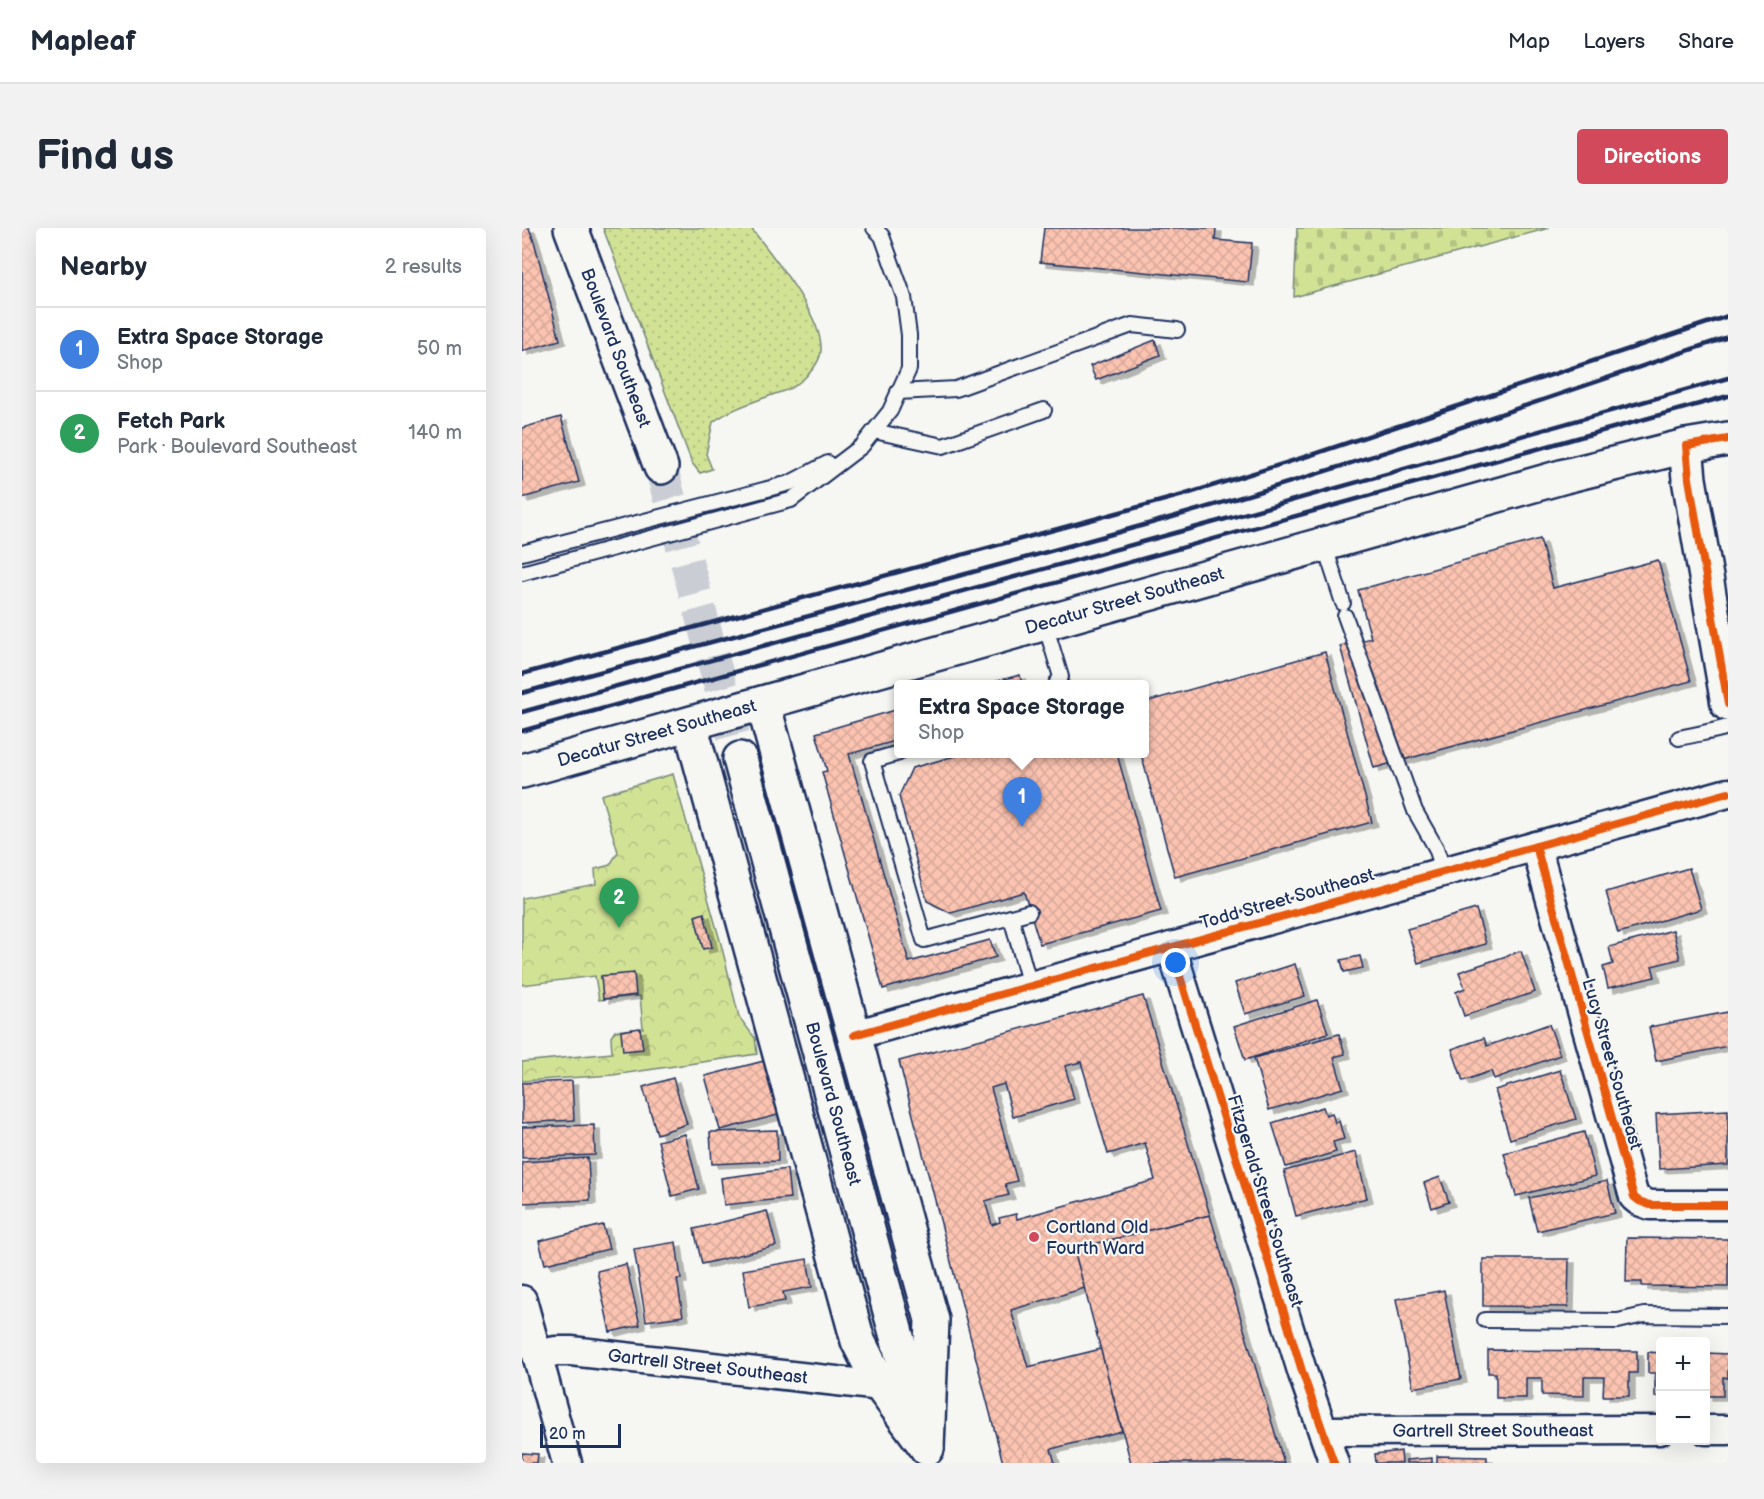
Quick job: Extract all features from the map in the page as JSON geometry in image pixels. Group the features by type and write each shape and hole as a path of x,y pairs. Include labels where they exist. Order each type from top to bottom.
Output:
{"main road":[{"name":"Boulevard Southeast","path":"571,228 661,467"},
{"name":"Decatur Street Southeast","path":"522,771 1565,476 1686,446 1728,439"},
{"path":"1686,446 1689,478 1723,642 1728,704"},
{"path":"763,704 932,1320 929,1455"},
{"path":"690,724 858,1341 881,1386 929,1455"},
{"name":"Boulevard Southeast","path":"740,759 929,1455"}],"street":[{"name":"Todd Street Southeast","path":"854,1035 1728,793"},
{"name":"Lucy Street Southeast","path":"1536,846 1634,1197 1650,1205 1728,1205"},
{"name":"Fitzgerald Street Southeast","path":"1171,947 1303,1374 1334,1463"},
{"path":"522,1299 567,1463"},
{"name":"Gartrell Street Southeast","path":"537,1355 571,1351 881,1386"},
{"name":"Gartrell Street Southeast","path":"1323,1431 1656,1430"},
{"path":"1710,1430 1728,1430"}],"lane":[{"path":"522,573 791,500 862,446 890,411 909,369 909,335 904,297 882,236 874,228"},
{"path":"898,392 956,389 1132,325 1177,330"},
{"path":"874,430 943,446 1044,410"},
{"path":"522,554 789,483 862,446"},
{"path":"1324,544 1344,609 1415,811 1436,848 1444,872"},
{"path":"1045,624 1062,677 1059,680"},
{"path":"1679,738 1700,733 1707,734 1728,727"},
{"path":"894,754 872,761 924,940 1029,912"},
{"path":"1011,917 1030,986"},
{"path":"1485,1320 1617,1321 1644,1315 1728,1316"}],"green space":[{"path":"603,228 751,228 784,271 808,308 821,342 819,360 795,386 727,413 713,422 706,454 712,469 700,473 692,463"},
{"path":"1297,228 1549,228 1294,297"},
{"path":"673,774 739,1017 755,1038 757,1054 613,1075 522,1081 522,1062 612,1053 611,1037 615,1031 643,1028 640,996 599,1000 595,976 522,985 522,898 596,884 595,869 610,865 618,852 601,795"}],"building":[{"path":"522,228 529,228 534,241 560,340 522,351"},
{"path":"1044,228 1216,228 1215,240 1252,243 1248,282 1040,262"},
{"path":"1155,340 1160,355 1096,380 1090,366"},
{"path":"561,417 579,482 522,498 522,428"},
{"path":"1540,539 1553,588 1658,560 1691,681 1374,768 1340,646 1371,638 1358,590"},
{"path":"1325,652 1372,822 1175,877 1142,758 1149,758 1149,701"},
{"path":"1020,675 1021,680 1001,680"},
{"path":"894,710 894,741 849,754 909,962 990,940 996,957 883,989 822,772 827,771 816,733"},
{"path":"948,758 1118,758 1161,911 1040,944 1024,892 951,913 927,901 899,796 912,768"},
{"path":"1689,868 1701,909 1618,933 1606,892"},
{"path":"1476,909 1486,944 1418,963 1407,929"},
{"path":"704,913 712,947 703,949 695,916"},
{"path":"1673,930 1680,959 1652,966 1655,977 1608,988 1603,967 1613,964 1609,947"},
{"path":"1521,951 1535,992 1464,1016 1456,992 1465,988 1459,972"},
{"path":"1360,956 1363,968 1344,972 1341,960"},
{"path":"1295,964 1305,996 1245,1014 1235,983"},
{"path":"634,973 636,995 603,999 601,976"},
{"name":"Cortland Old Fourth Ward","path":"1143,996 1210,1215 1074,1249 1085,1288 1011,1310 1028,1367 1101,1349 1122,1431 1051,1449 1055,1463 1003,1463 899,1061","holes":["1081,1062 1108,1154 1145,1143 1155,1180 1017,1219 1016,1214 999,1218 1000,1222 992,1225 985,1201 1009,1195 1005,1184 1017,1181 991,1088 1004,1084 1013,1117 1074,1099 1065,1066"]},
{"path":"1317,1000 1328,1033 1245,1060 1234,1026"},
{"path":"1728,1012 1728,1046 1656,1061 1649,1027"},
{"path":"1549,1024 1560,1055 1494,1079 1491,1071 1463,1081 1452,1049 1484,1038 1487,1046"},
{"path":"640,1028 643,1049 623,1051 621,1031"},
{"path":"1339,1034 1345,1054 1334,1057 1343,1088 1269,1110 1254,1058"},
{"path":"764,1061 778,1115 720,1130 705,1076"},
{"path":"1560,1070 1576,1119 1510,1139 1495,1090"},
{"path":"673,1078 687,1124 657,1134 643,1087"},
{"path":"572,1081 574,1120 522,1123 522,1083"},
{"path":"1323,1107 1326,1115 1332,1113 1335,1123 1339,1121 1344,1139 1333,1142 1336,1152 1286,1167 1272,1123"},
{"path":"1728,1110 1728,1165 1659,1169 1656,1114"},
{"path":"594,1125 595,1155 522,1158 522,1127"},
{"path":"777,1130 778,1161 712,1164 710,1132"},
{"path":"1584,1132 1595,1176 1516,1196 1504,1153"},
{"path":"685,1134 699,1189 672,1196 658,1141"},
{"path":"1356,1152 1367,1198 1296,1216 1284,1171"},
{"path":"588,1158 590,1200 522,1203 522,1162"},
{"path":"787,1169 790,1198 724,1205 721,1178"},
{"path":"1440,1177 1449,1202 1432,1208 1424,1183"},
{"path":"1607,1181 1615,1213 1537,1231 1529,1198"},
{"path":"767,1211 776,1246 702,1264 694,1229"},
{"path":"1210,1215 1284,1463 1131,1463 1074,1249"},
{"path":"603,1225 609,1249 545,1264 539,1241"},
{"path":"1627,1238 1728,1239 1728,1287 1642,1286 1642,1282 1626,1282"},
{"path":"676,1242 681,1279 677,1279 683,1316 646,1321 634,1249"},
{"path":"807,1259 812,1287 783,1292 785,1301 749,1307 743,1270"},
{"path":"1483,1259 1569,1259 1568,1307 1483,1306"},
{"path":"626,1264 640,1325 610,1332 597,1271"},
{"path":"1444,1290 1461,1379 1413,1388 1396,1299"},
{"path":"1488,1350 1637,1351 1637,1373 1629,1373 1629,1396 1603,1396 1604,1377 1584,1377 1584,1396 1542,1395 1542,1378 1526,1378 1526,1398 1496,1398 1496,1373 1488,1373"},
{"path":"1648,1352 1656,1353 1656,1397 1655,1373 1648,1373"},
{"path":"1710,1353 1728,1354 1728,1378 1723,1377 1723,1396 1710,1396"},
{"path":"1401,1451 1402,1463 1376,1463 1375,1454"},
{"path":"522,1453 538,1454 537,1463 522,1463"},
{"path":"1437,1456 1487,1457 1487,1463 1437,1463"},
{"path":"1432,1458 1432,1463 1406,1463 1406,1460"}],"tunnel":[{"path":"661,467 740,759"}],"railway":[{"path":"522,674 1183,495 1311,455 1728,316"},
{"path":"522,693 1008,563 1239,498 1449,431 1728,337"},
{"path":"522,712 1208,524 1728,378"},
{"path":"522,731 1728,396"}],"cycle path":[{"path":"1728,439 1686,446 1689,479 1728,704"},
{"path":"854,1035 1728,793"},
{"path":"1536,846 1634,1197 1650,1205 1728,1205"},
{"path":"1171,947 1303,1374 1334,1463"}],"place":[{"name":"Extra Space Storage","path":"1022,827"},
{"name":"Fetch Park","path":"619,928"},
{"name":"Cortland Old Fourth Ward","path":"1034,1237"}]}
